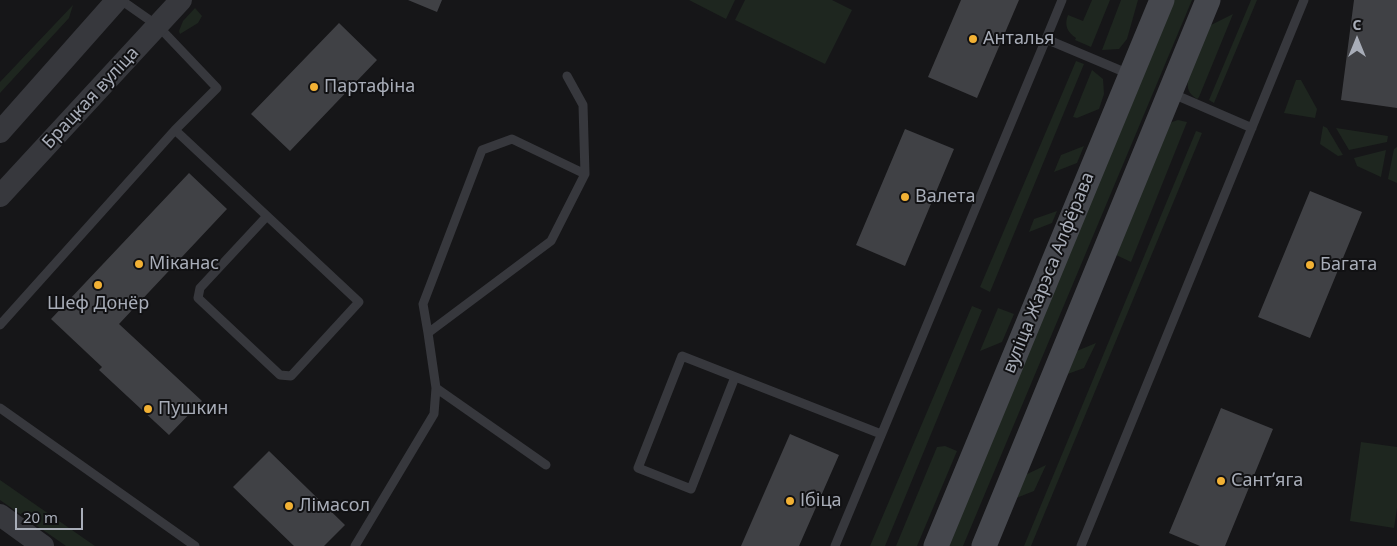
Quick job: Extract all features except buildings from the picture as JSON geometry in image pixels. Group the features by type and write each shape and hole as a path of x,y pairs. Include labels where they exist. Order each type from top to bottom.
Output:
{"main road":[{"name":"вуліца Жарэса Алфёрава","path":"936,546 1162,0"},
{"path":"984,546 1208,0"}],"street":[{"path":"0,132 117,0"},
{"name":"Брацкая вуліца","path":"0,196 181,0"},
{"path":"0,516 43,546"}],"lane":[{"path":"0,326 175,130 217,88 158,26 121,0"},
{"path":"835,546 1062,0"},
{"path":"1081,546 1304,0"},
{"path":"1046,39 1131,75"},
{"path":"428,333 551,241 586,174 583,105 567,76"},
{"path":"1170,93 1252,128"},
{"path":"175,130 360,302 291,376 280,376 198,298 200,288 267,216"},
{"path":"355,546 434,414 436,388 423,304 482,150 512,139 586,174"},
{"path":"735,377 691,489 638,468 682,356 882,434"},
{"path":"436,388 546,464"},
{"path":"0,408 194,546"}],"shaded area":[{"path":"689,0 735,0 726,19"},
{"path":"745,0 832,0 852,10 825,64 735,20"},
{"path":"1092,0 1110,0 1091,47 1075,40 1076,38 1067,28 1066,22 1068,15 1083,21"},
{"path":"1121,0 1138,0 1127,39 1119,49 1102,50"},
{"path":"1174,0 1192,0 963,546 946,546"},
{"path":"1251,0 1257,0 1214,103 1209,100"},
{"path":"73,5 69,18 0,93 0,82"},
{"path":"195,8 202,16 198,23 180,34 179,31 183,21"},
{"path":"1233,14 1197,99 1189,90 1188,79 1209,26"},
{"path":"1076,61 1084,64 990,292 980,287"},
{"path":"1092,70 1103,79 1104,94 1099,109 1077,118 1073,117"},
{"path":"1296,80 1301,80 1317,109 1315,118 1284,113"},
{"path":"1178,120 1187,122 1131,262 1114,254 1167,128 1172,122"},
{"path":"1323,126 1327,128 1343,155 1338,156 1320,144"},
{"path":"1336,128 1388,136 1387,142 1349,150"},
{"path":"1196,131 1202,133 1031,546 1024,546"},
{"path":"1084,146 1077,163 1054,172 1061,155"},
{"path":"1397,147 1397,183 1388,179 1394,149"},
{"path":"1386,150 1381,177 1357,166 1354,158"},
{"path":"1057,211 1052,223 1029,232 1034,219"},
{"path":"972,306 982,310 885,546 870,546"},
{"path":"998,308 1014,314 1002,342 980,351"},
{"path":"1096,343 1084,368 1062,376 1072,353"},
{"path":"1361,442 1397,447 1397,508 1394,528 1350,521"},
{"path":"945,446 957,451 917,546 896,546 937,447"},
{"path":"1046,465 1034,491 1011,500 1019,478"},
{"path":"0,480 95,546 66,546 0,500"}],"place":[{"name":"Анталья","path":"973,39"},
{"name":"Партафіна","path":"314,87"},
{"name":"Валета","path":"905,197"},
{"name":"Міканас","path":"139,264"},
{"name":"Багата","path":"1310,265"},
{"name":"Шеф Донёр","path":"98,285"},
{"name":"Пушкин","path":"148,409"},
{"name":"Сантʼяга","path":"1221,481"},
{"name":"Ібіца","path":"790,501"},
{"name":"Лімасол","path":"289,506"}]}
